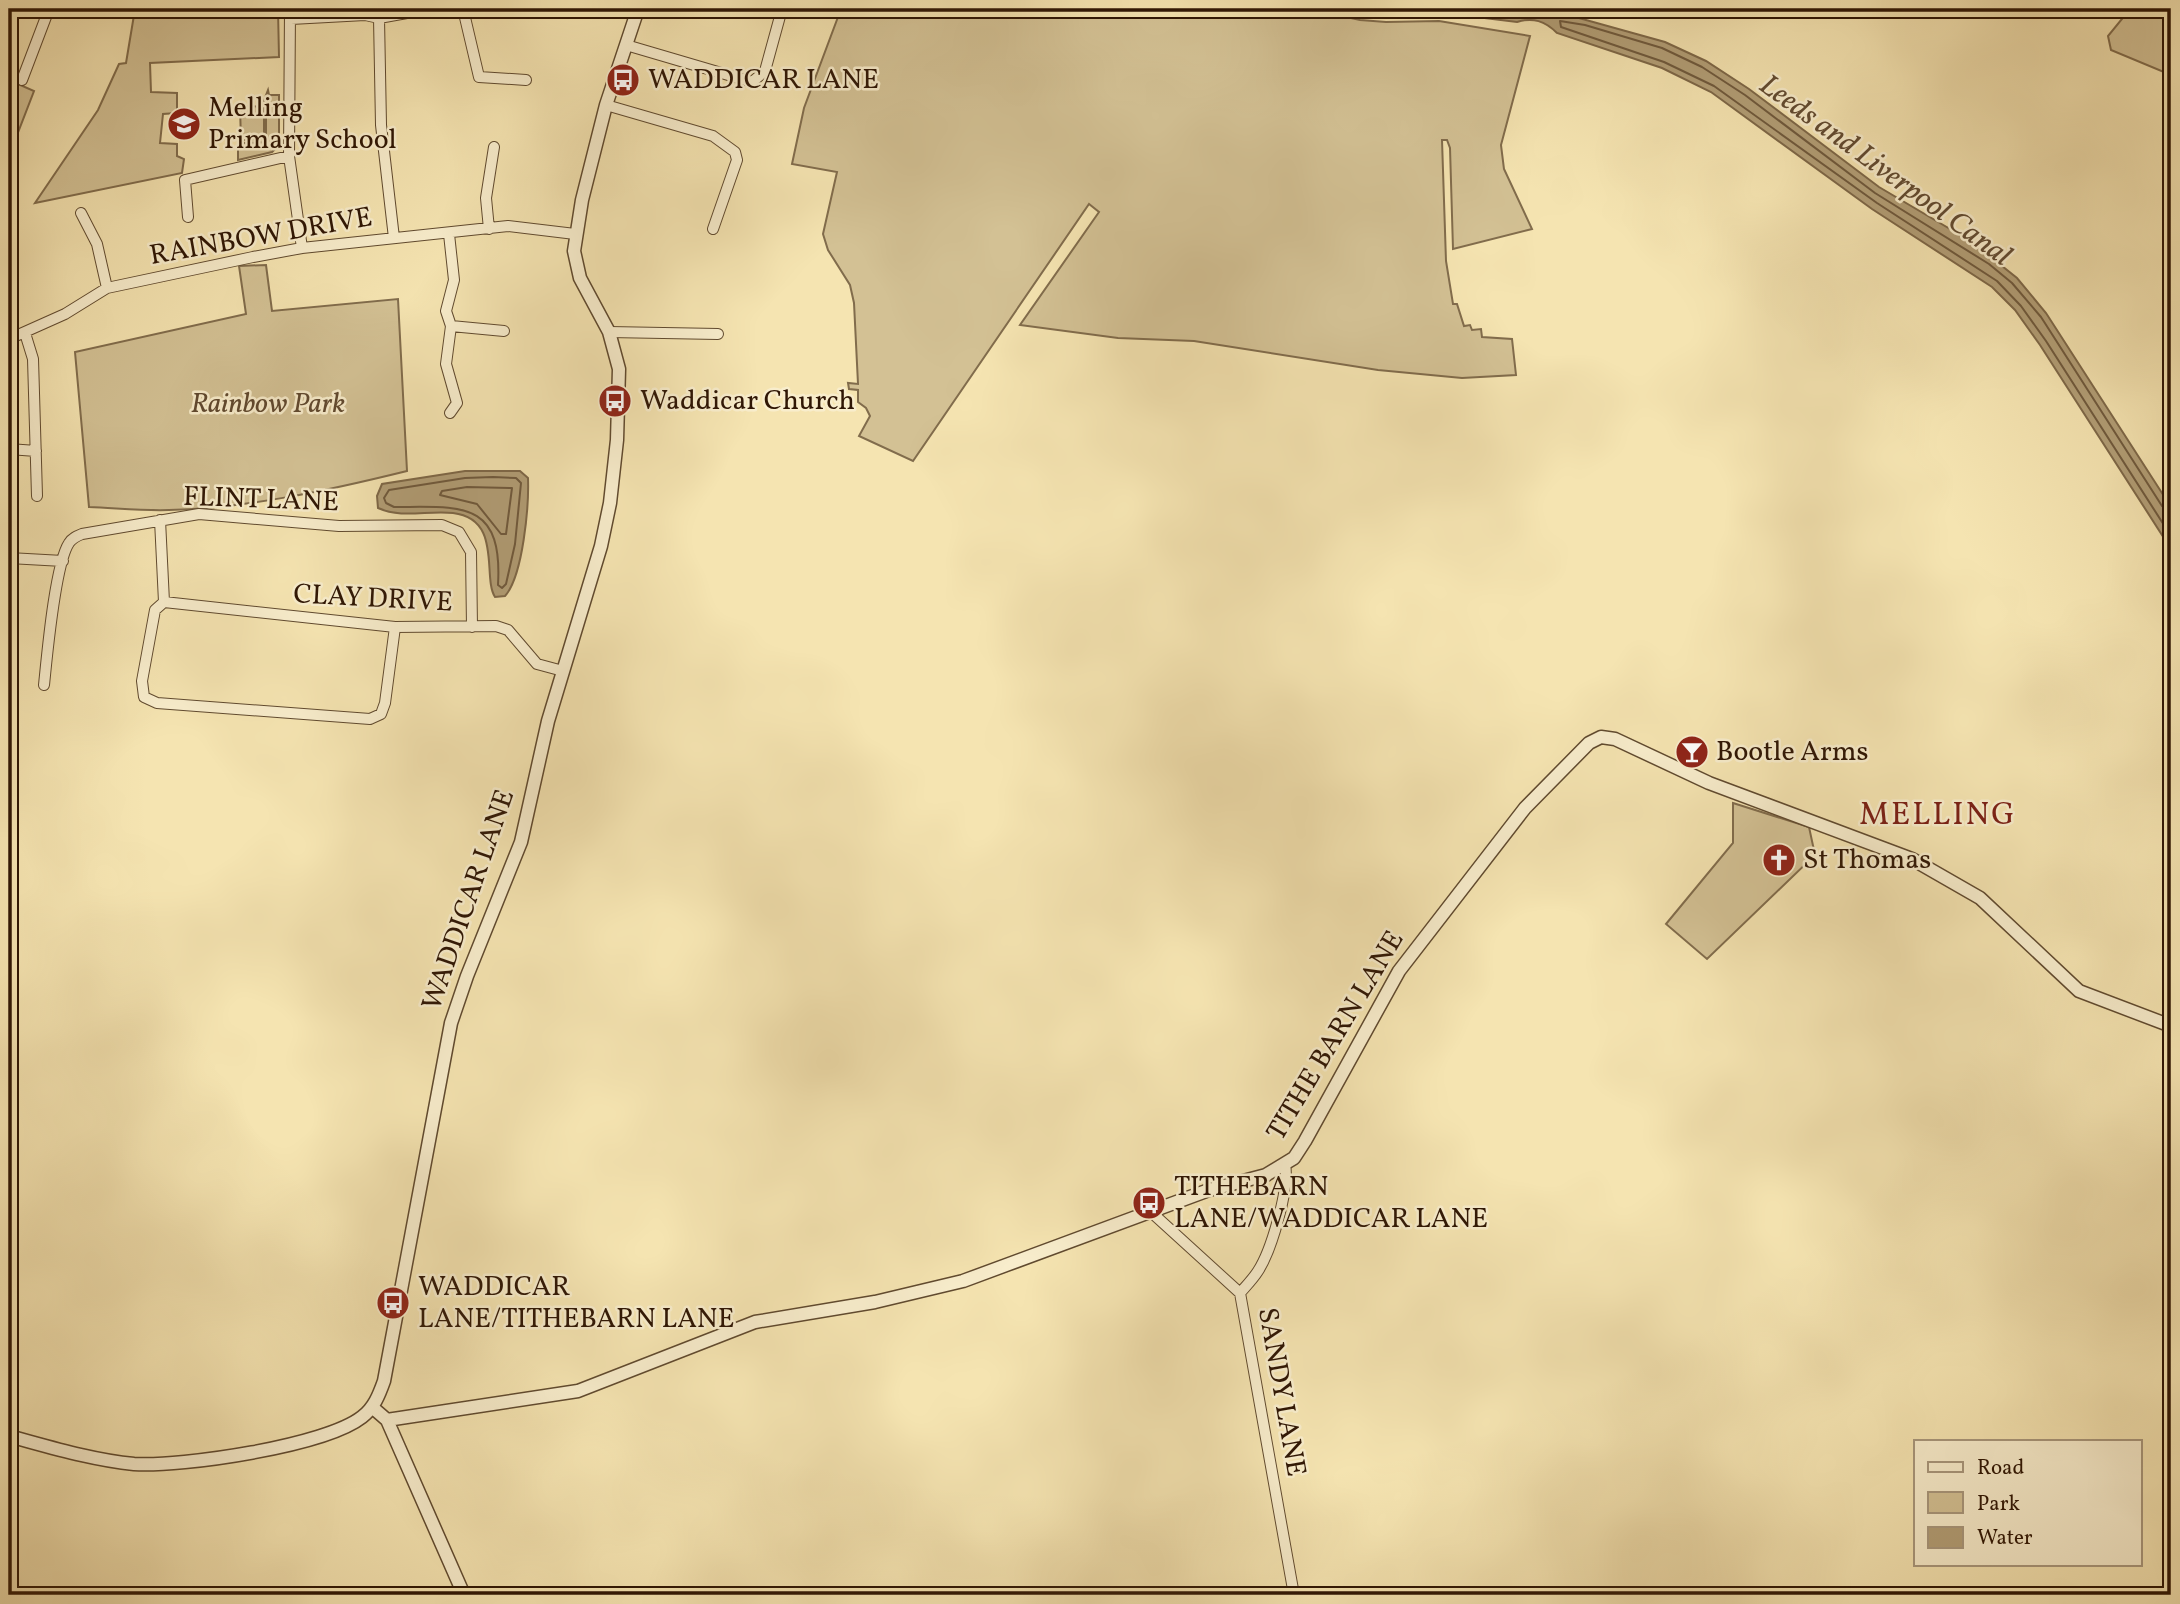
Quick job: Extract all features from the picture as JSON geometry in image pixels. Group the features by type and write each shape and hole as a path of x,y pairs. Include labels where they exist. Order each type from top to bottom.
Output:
{"street":[{"path":"22,80 49,9"},
{"path":"302,248 289,156 291,14 365,15 379,18 429,9"},
{"path":"463,9 479,77 526,79"},
{"name":"WADDICAR LANE","path":"372,1407 384,1381 452,1023 467,976 522,842 548,722 601,546 610,503 620,388 619,369 609,332 580,278 574,251 575,234 606,105 638,9"},
{"path":"626,45 752,82 765,71 782,9"},
{"path":"379,18 381,125 394,239"},
{"path":"606,105 713,136 735,152 737,160 713,229"},
{"path":"489,229 486,198 494,147"},
{"path":"188,217 185,180 289,156"},
{"path":"81,213 97,244 107,288"},
{"name":"RAINBOW DRIVE","path":"9,339 65,314 107,288 302,248 489,229 533,227 575,234"},
{"path":"449,234 454,281 446,311 451,326 446,364 457,403 450,413"},
{"path":"451,326 504,331"},
{"path":"609,332 718,334"},
{"path":"24,333 33,359 37,496"},
{"path":"9,449 36,451"},
{"name":"FLINT LANE","path":"44,685 49,635 66,547 76,536 199,514 339,526 442,525 459,532 471,552 472,626"},
{"path":"160,520 164,602 155,610 142,681 144,698 157,703 370,719 380,714 385,703 395,627"},
{"path":"9,558 63,561"},
{"name":"CLAY DRIVE","path":"164,602 395,627 472,626 508,630 537,664 563,671"},
{"name":"TITHE BARN LANE","path":"387,1420 578,1391 755,1322 875,1302 963,1281 1209,1190 1266,1175 1285,1165 1294,1158 1340,1083 1399,971 1525,808 1589,743 1601,737 1615,738 1699,779 1912,859 1980,898 2079,991 2171,1026"},
{"name":"SANDY LANE","path":"1285,1165 1286,1185 1266,1255 1258,1271 1240,1293 1294,1595"},
{"path":"1150,1211 1240,1293"},
{"path":"9,1436 101,1459 152,1465 175,1464 318,1436 350,1424 372,1407 387,1420 464,1595"}],"green space":[{"path":"135,9 278,9 279,57 150,63 151,92 177,93 177,113 163,114 160,143 177,144 177,156 184,159 182,173 35,203 98,110 119,64 126,63"},
{"path":"841,9 1310,9 1360,20 1439,21 1530,36 1501,145 1504,169 1532,229 1453,249 1450,148 1447,140 1442,140 1446,261 1453,304 1457,304 1464,326 1470,325 1472,330 1481,329 1482,337 1512,339 1516,375 1462,378 1378,370 1194,341 1118,338 1020,325 1099,212 1089,204 913,461 859,436 870,416 866,408 858,402 858,390 849,389 848,383 858,384 854,303 850,285 828,250 823,234 837,172 792,164 804,108"},
{"path":"2130,9 2171,9 2171,75 2111,50 2108,36"},
{"path":"9,80 34,91 17,135 9,131"},
{"path":"268,90 269,95 279,95 279,145 272,152 238,160 238,145 241,143 266,142 266,104 263,103"},
{"path":"264,106 264,139 241,140 240,107"},
{"name":"Rainbow Park","path":"266,265 272,311 398,299 407,471 319,491 229,506 159,510 89,507 75,352 246,314 239,266"},
{"path":"1733,803 1809,827 1815,855 1707,959 1666,924 1733,843"}],"water":[{"name":"Leeds and Liverpool Canal","path":"1361,9 1534,9 1548,15 1561,13 1665,42 1706,61 1749,89 1879,187 1972,242 2017,278 2046,313 2171,507 2171,549 2040,345 2015,310 1992,287 1872,209 1711,92 1662,68 1557,33 1538,21 1517,22 1427,11"},
{"path":"465,471 520,471 528,478 526,522 520,557 505,596 495,597 485,537 479,526 469,518 453,513 406,514 378,508 377,496 382,484"}],"place":[{"name":"WADDICAR LANE","path":"623,80"},
{"name":"Melling Primary School","path":"184,124"},
{"name":"Waddicar Church","path":"615,401"},
{"name":"Bootle Arms","path":"1692,752"},
{"name":"St Thomas","path":"1779,860"},
{"name":"TITHEBARN LANE/WADDICAR LANE","path":"1149,1203"},
{"name":"WADDICAR LANE/TITHEBARN LANE","path":"393,1303"}],"district":[{"name":"MELLING","path":"1938,816"}]}
